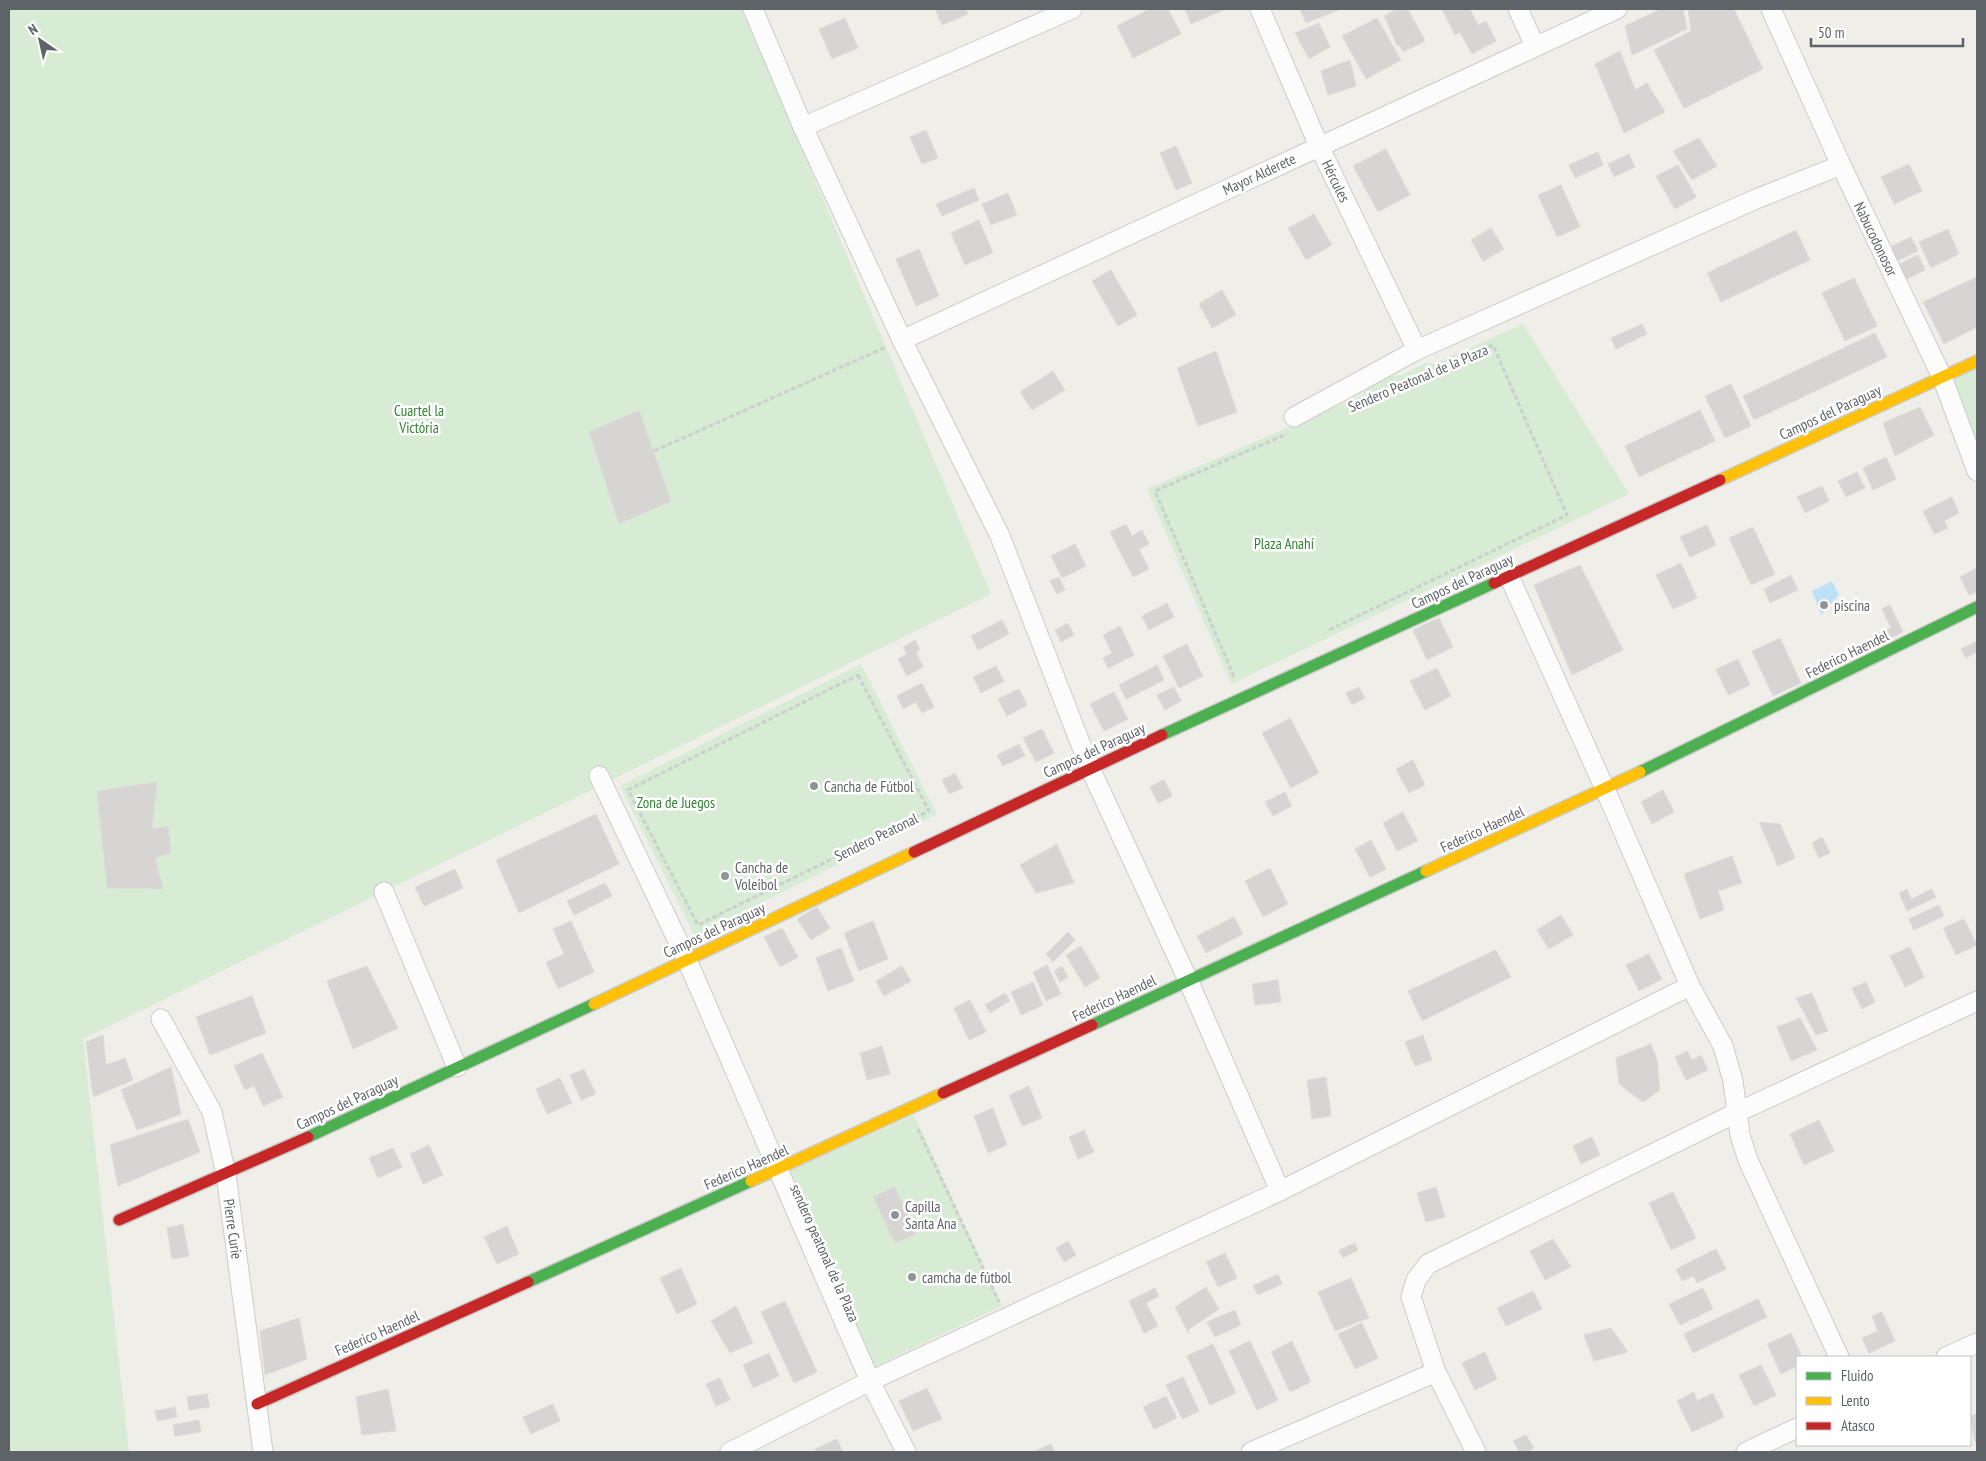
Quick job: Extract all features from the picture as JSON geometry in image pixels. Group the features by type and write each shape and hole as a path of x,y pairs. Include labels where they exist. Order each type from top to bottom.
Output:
{"street":[{"path":"753,9 804,128 902,340 1000,536 1090,768 1188,980 1280,1191"},
{"path":"804,128 1072,9"},
{"name":"Hércules","path":"1260,9 1319,146 1417,350"},
{"path":"1518,9 1535,46"},
{"name":"Mayor Alderete","path":"902,340 1618,9"},
{"name":"Nabucodonosor","path":"1771,9 1841,165 1942,377 1977,471"},
{"path":"1293,424 1417,350 1747,203 1841,165"},
{"name":"Campos del Paraguay","path":"119,1220 226,1174 687,960 1090,768 1977,361"},
{"path":"1509,576 1605,789 1690,986 1723,1046 1733,1081 1740,1135 1748,1160 1839,1356"},
{"name":"Federico Haendel","path":"257,1404 778,1169 1605,789 1977,607"},
{"path":"599,776 687,960 870,1381 906,1452"},
{"path":"384,892 457,1067"},
{"path":"730,1452 870,1381 1280,1191 1690,986"},
{"path":"1476,1452 1436,1372 1411,1297 1416,1280 1428,1264 1738,1112 1977,1001"},
{"name":"Pierre Curie","path":"161,1019 212,1112 226,1174 263,1452"},
{"path":"1948,1356 1977,1343"},
{"path":"1251,1452 1436,1372"},
{"path":"1746,1452 1796,1428"}],"path":[{"path":"654,452 902,340"},
{"name":"Sendero Peatonal de la Plaza","path":"1322,634 1567,515 1493,345 1384,392"},
{"path":"1239,700 1234,676 1155,491 1293,424"},
{"path":"1234,676 1242,672"},
{"name":"Sendero Peatonal","path":"858,675 929,812 698,925 628,790 858,675"},
{"path":"917,1127 1000,1306"}],"green space":[{"name":"Cuartel la Victória","path":"9,9 742,9 991,594 83,1039 129,1452 9,1452"},
{"name":"Plaza Anahí","path":"1523,324 1629,494 1231,684 1147,489 1362,395 1368,386 1384,377 1402,375 1425,363 1435,363"},
{"path":"1977,367 1977,448 1947,382"},
{"name":"Zona de Juegos","path":"861,664 937,814 695,936 620,786"},
{"path":"914,1115 1002,1306 873,1367 787,1172"}],"water":[{"name":"piscina","path":"1832,581 1839,595 1821,615 1812,591"}],"building":[{"path":"935,9 966,9 968,14 942,25"},
{"path":"1150,9 1168,9 1181,34 1133,58 1117,26"},
{"path":"1185,9 1223,9 1224,10 1191,24"},
{"path":"1300,9 1341,9 1306,23"},
{"path":"1397,9 1408,9 1425,41 1403,52 1384,16"},
{"path":"1403,9 1408,9 1419,36 1397,46 1385,17"},
{"path":"1442,9 1470,9 1478,25 1486,21 1496,41 1472,54 1460,32 1455,35"},
{"path":"1661,9 1683,9 1687,29 1632,55 1625,26"},
{"path":"1688,9 1734,9 1763,69 1684,108 1654,50 1691,31"},
{"path":"845,18 858,48 832,59 819,29"},
{"path":"1377,18 1401,60 1366,79 1342,36"},
{"path":"1319,23 1330,47 1309,59 1295,33"},
{"path":"1620,51 1635,90 1647,83 1665,112 1624,133 1595,64"},
{"path":"1350,60 1356,86 1328,95 1321,71"},
{"path":"926,130 938,158 922,164 910,137"},
{"path":"1699,138 1717,166 1692,180 1673,151"},
{"path":"1176,146 1192,183 1176,190 1160,153"},
{"path":"1386,149 1410,195 1378,212 1353,166"},
{"path":"1598,152 1603,165 1575,178 1569,165"},
{"path":"1629,154 1635,167 1614,177 1608,164"},
{"path":"1909,164 1922,191 1894,204 1881,177"},
{"path":"1678,165 1696,197 1675,209 1656,176"},
{"path":"1561,185 1580,227 1557,237 1538,195"},
{"path":"974,188 979,200 942,216 936,204"},
{"path":"1008,193 1017,215 991,225 982,204"},
{"path":"1314,214 1332,245 1306,260 1288,228"},
{"path":"979,220 993,253 965,265 951,233"},
{"path":"1491,228 1504,249 1483,261 1471,240"},
{"path":"1948,229 1959,254 1931,268 1919,242"},
{"path":"1796,230 1810,260 1721,302 1707,273"},
{"path":"1911,237 1918,251 1897,261 1890,247"},
{"path":"919,249 939,296 916,306 896,259"},
{"path":"1918,255 1925,270 1905,280 1897,265"},
{"path":"1111,270 1137,315 1118,326 1092,281"},
{"path":"1977,277 1977,327 1944,344 1923,302"},
{"path":"1854,278 1877,326 1845,341 1822,293"},
{"path":"1222,290 1236,315 1212,328 1199,304"},
{"path":"1642,324 1647,334 1616,349 1611,338"},
{"path":"1875,333 1887,357 1754,420 1743,396"},
{"path":"1216,351 1237,412 1198,426 1177,368"},
{"path":"1053,371 1065,390 1032,410 1020,392"},
{"path":"1731,384 1751,426 1725,438 1705,396"},
{"path":"1920,407 1934,435 1895,456 1883,423"},
{"path":"639,410 671,501 619,524 589,432"},
{"path":"1700,410 1715,441 1639,477 1625,446"},
{"path":"1886,457 1896,479 1873,490 1863,468"},
{"path":"1857,472 1865,488 1846,497 1838,481"},
{"path":"1822,486 1829,501 1805,513 1797,497"},
{"path":"1952,497 1959,513 1944,521 1948,528 1934,534 1923,511"},
{"path":"1126,524 1132,536 1142,530 1149,544 1139,549 1149,569 1133,577 1110,532"},
{"path":"1707,525 1716,545 1690,557 1680,537"},
{"path":"1753,527 1775,574 1751,585 1729,538"},
{"path":"1075,544 1086,566 1062,578 1051,556"},
{"path":"1681,563 1697,598 1673,609 1656,575"},
{"path":"1580,565 1623,650 1572,675 1534,585"},
{"path":"1977,568 1977,592 1969,595 1960,577"},
{"path":"1791,575 1798,590 1770,603 1764,589"},
{"path":"1059,577 1065,590 1057,594 1050,581"},
{"path":"1167,603 1174,617 1149,630 1142,616"},
{"path":"1890,605 1903,632 1881,643 1877,634 1891,628 1882,609"},
{"path":"1439,618 1453,647 1427,660 1413,630"},
{"path":"1002,620 1009,634 978,650 971,636"},
{"path":"1068,623 1074,635 1061,642 1055,630"},
{"path":"1120,626 1134,655 1108,668 1103,658 1112,653 1103,635"},
{"path":"1780,638 1801,683 1773,696 1752,651"},
{"path":"915,640 920,650 916,652 923,667 907,676 898,659 907,654 903,647"},
{"path":"1977,641 1977,652 1966,658 1961,649"},
{"path":"1187,644 1203,676 1179,688 1163,656"},
{"path":"1738,659 1750,685 1728,695 1716,669"},
{"path":"1157,665 1164,680 1126,699 1119,685"},
{"path":"996,666 1004,681 981,693 973,677"},
{"path":"1437,668 1451,696 1425,710 1410,681"},
{"path":"922,683 934,707 922,713 916,702 903,709 897,696"},
{"path":"1174,687 1181,701 1165,710 1157,695"},
{"path":"1359,687 1365,698 1352,705 1346,693"},
{"path":"1019,689 1027,705 1007,716 998,699"},
{"path":"1114,692 1128,719 1104,731 1090,704"},
{"path":"1290,718 1319,773 1291,788 1262,733"},
{"path":"1042,729 1054,753 1036,762 1023,738"},
{"path":"1019,744 1025,756 1003,766 997,755"},
{"path":"1413,760 1425,785 1409,793 1396,769"},
{"path":"955,773 963,788 949,794 942,780"},
{"path":"1164,780 1172,796 1158,803 1150,787"},
{"path":"157,782 152,829 168,826 171,853 155,858 163,889 107,888 97,791"},
{"path":"1663,790 1674,812 1652,824 1641,802"},
{"path":"1285,792 1292,806 1273,816 1265,802"},
{"path":"1403,812 1418,841 1397,851 1383,823"},
{"path":"596,814 619,864 519,913 496,860"},
{"path":"1759,822 1780,824 1795,858 1778,866"},
{"path":"1822,837 1830,853 1819,858 1812,843"},
{"path":"1371,840 1386,869 1370,877 1355,849"},
{"path":"1057,844 1074,883 1036,893 1020,865"},
{"path":"1732,856 1742,883 1718,891 1724,910 1700,919 1684,874"},
{"path":"1270,868 1288,904 1263,917 1245,881"},
{"path":"455,869 463,888 424,906 415,887"},
{"path":"605,883 612,896 574,915 567,901"},
{"path":"1907,889 1911,899 1932,889 1936,897 1907,911 1899,893"},
{"path":"1939,905 1944,916 1914,930 1909,919"},
{"path":"817,907 830,928 811,940 797,919"},
{"path":"1561,915 1573,935 1549,949 1537,930"},
{"path":"1234,917 1243,934 1206,953 1197,936"},
{"path":"1964,919 1977,945 1956,955 1943,928"},
{"path":"571,921 594,972 558,989 546,962 564,954 553,929"},
{"path":"873,921 888,959 859,971 844,933"},
{"path":"782,928 798,957 780,967 764,937"},
{"path":"1068,932 1075,940 1053,962 1046,954"},
{"path":"1081,946 1100,978 1085,987 1066,955"},
{"path":"1910,947 1924,977 1905,987 1890,956"},
{"path":"841,948 854,981 828,991 816,958"},
{"path":"1496,950 1511,977 1422,1021 1408,991"},
{"path":"1649,954 1662,979 1639,991 1626,965"},
{"path":"1047,965 1061,994 1046,1001 1033,972"},
{"path":"367,966 398,1028 353,1049 327,981"},
{"path":"902,966 911,981 884,996 876,981"},
{"path":"1062,966 1068,977 1060,982 1054,971"},
{"path":"1278,980 1281,1002 1255,1005 1252,984"},
{"path":"1033,982 1043,1005 1021,1015 1011,992"},
{"path":"1866,982 1875,1002 1862,1009 1852,988"},
{"path":"1005,993 1010,1001 990,1013 985,1005"},
{"path":"1812,993 1828,1031 1816,1035 1796,998"},
{"path":"252,996 266,1033 210,1055 196,1017"},
{"path":"970,1000 986,1032 969,1040 954,1008"},
{"path":"1800,1018 1817,1050 1791,1061 1777,1027"},
{"path":"103,1035 106,1065 125,1058 133,1080 93,1097 86,1042"},
{"path":"1423,1035 1432,1060 1415,1066 1405,1042"},
{"path":"1651,1044 1657,1060 1660,1090 1643,1102 1619,1084 1616,1058"},
{"path":"882,1046 890,1074 867,1080 860,1053"},
{"path":"1687,1051 1692,1060 1701,1055 1708,1070 1686,1080 1675,1057"},
{"path":"262,1053 283,1097 263,1106 254,1086 245,1090 234,1066"},
{"path":"171,1067 181,1114 137,1130 121,1090"},
{"path":"584,1069 596,1094 581,1100 570,1075"},
{"path":"1326,1077 1331,1116 1312,1119 1307,1080"},
{"path":"560,1078 572,1103 547,1114 536,1089"},
{"path":"1029,1086 1042,1118 1022,1126 1009,1095"},
{"path":"993,1108 1007,1145 988,1153 974,1116"},
{"path":"188,1119 200,1152 118,1186 110,1145"},
{"path":"1819,1120 1834,1151 1804,1165 1790,1134"},
{"path":"1084,1130 1094,1152 1078,1159 1069,1137"},
{"path":"1592,1137 1600,1155 1581,1164 1573,1146"},
{"path":"429,1145 443,1175 423,1184 410,1154"},
{"path":"393,1148 402,1167 378,1178 369,1158"},
{"name":"Capilla Santa Ana","path":"895,1187 916,1234 895,1243 873,1197"},
{"path":"1436,1187 1445,1217 1426,1222 1417,1193"},
{"path":"1673,1192 1696,1238 1671,1250 1649,1203"},
{"path":"183,1224 189,1256 172,1259 167,1228"},
{"path":"507,1226 519,1254 497,1264 484,1237"},
{"path":"1553,1239 1571,1267 1545,1280 1530,1251"},
{"path":"1068,1241 1076,1255 1064,1262 1056,1248"},
{"path":"1355,1243 1358,1250 1343,1258 1339,1250"},
{"path":"1716,1249 1726,1269 1697,1283 1694,1276 1682,1281 1676,1269"},
{"path":"1225,1253 1237,1278 1218,1287 1206,1262"},
{"path":"681,1268 697,1304 677,1314 660,1278"},
{"path":"1278,1274 1282,1284 1258,1295 1253,1286"},
{"path":"1351,1278 1369,1318 1335,1331 1318,1292"},
{"path":"1206,1287 1219,1309 1188,1330 1189,1334 1175,1307"},
{"path":"1155,1288 1159,1296 1146,1303 1158,1326 1144,1333 1129,1301"},
{"path":"1703,1288 1713,1309 1680,1325 1669,1304"},
{"path":"1533,1291 1542,1309 1506,1326 1497,1308"},
{"path":"1758,1299 1767,1317 1693,1353 1684,1334"},
{"path":"785,1301 817,1372 794,1383 761,1312"},
{"path":"736,1306 753,1343 730,1353 711,1321"},
{"path":"1235,1310 1241,1325 1215,1337 1207,1322"},
{"path":"1882,1312 1895,1341 1869,1353 1862,1338 1878,1331 1872,1316"},
{"path":"299,1318 307,1359 265,1375 260,1331"},
{"path":"1362,1323 1378,1358 1355,1369 1338,1334"},
{"path":"1611,1328 1628,1352 1594,1361 1584,1335"},
{"path":"1791,1333 1802,1356 1796,1356 1796,1366 1781,1374 1767,1344"},
{"path":"1250,1341 1278,1400 1257,1410 1229,1351"},
{"path":"1292,1341 1311,1382 1290,1392 1271,1352"},
{"path":"1213,1344 1236,1393 1210,1405 1187,1356"},
{"path":"1485,1352 1497,1379 1475,1390 1462,1363"},
{"path":"769,1353 779,1376 753,1388 743,1365"},
{"path":"1761,1365 1776,1395 1754,1406 1739,1375"},
{"path":"1183,1377 1199,1411 1182,1419 1166,1385"},
{"path":"720,1378 730,1400 716,1406 706,1384"},
{"path":"927,1388 942,1419 913,1431 899,1401"},
{"path":"388,1389 396,1431 362,1435 356,1397"},
{"path":"1694,1392 1697,1401 1713,1393 1724,1417 1692,1432 1677,1401"},
{"path":"207,1394 210,1407 189,1410 187,1397"},
{"path":"1166,1396 1177,1418 1154,1429 1143,1407"},
{"path":"553,1404 560,1421 531,1434 523,1417"},
{"path":"175,1407 177,1417 157,1421 155,1411"},
{"path":"1977,1414 1977,1441 1975,1442 1971,1421 1971,1416"},
{"path":"199,1420 201,1432 175,1436 173,1425"},
{"path":"1526,1435 1534,1448 1527,1452 1520,1452 1513,1441"},
{"path":"837,1439 843,1452 817,1452 815,1449"},
{"path":"1051,1444 1055,1452 1033,1452"}],"traffic: fast":[{"path":"1162,735 1494,583"},
{"path":"1640,772 1977,607"},
{"path":"1092,1025 1426,871"},
{"path":"308,1137 594,1004"},
{"path":"528,1282 751,1181"}],"traffic: slow":[{"path":"1720,480 1977,361"},
{"path":"1426,871 1640,772"},
{"path":"594,1004 914,852"},
{"path":"751,1181 943,1093"}],"traffic: jam":[{"path":"1494,583 1720,480"},
{"path":"914,852 1162,735"},
{"path":"943,1093 1092,1025"},
{"path":"119,1220 308,1137"},
{"path":"257,1404 528,1282"}],"place":[{"name":"piscina","path":"1824,605"},
{"name":"Cancha de Fútbol","path":"814,786"},
{"name":"Cancha de Voleibol","path":"725,876"},
{"name":"Capilla Santa Ana","path":"895,1215"},
{"name":"camcha de fútbol","path":"912,1277"}]}
